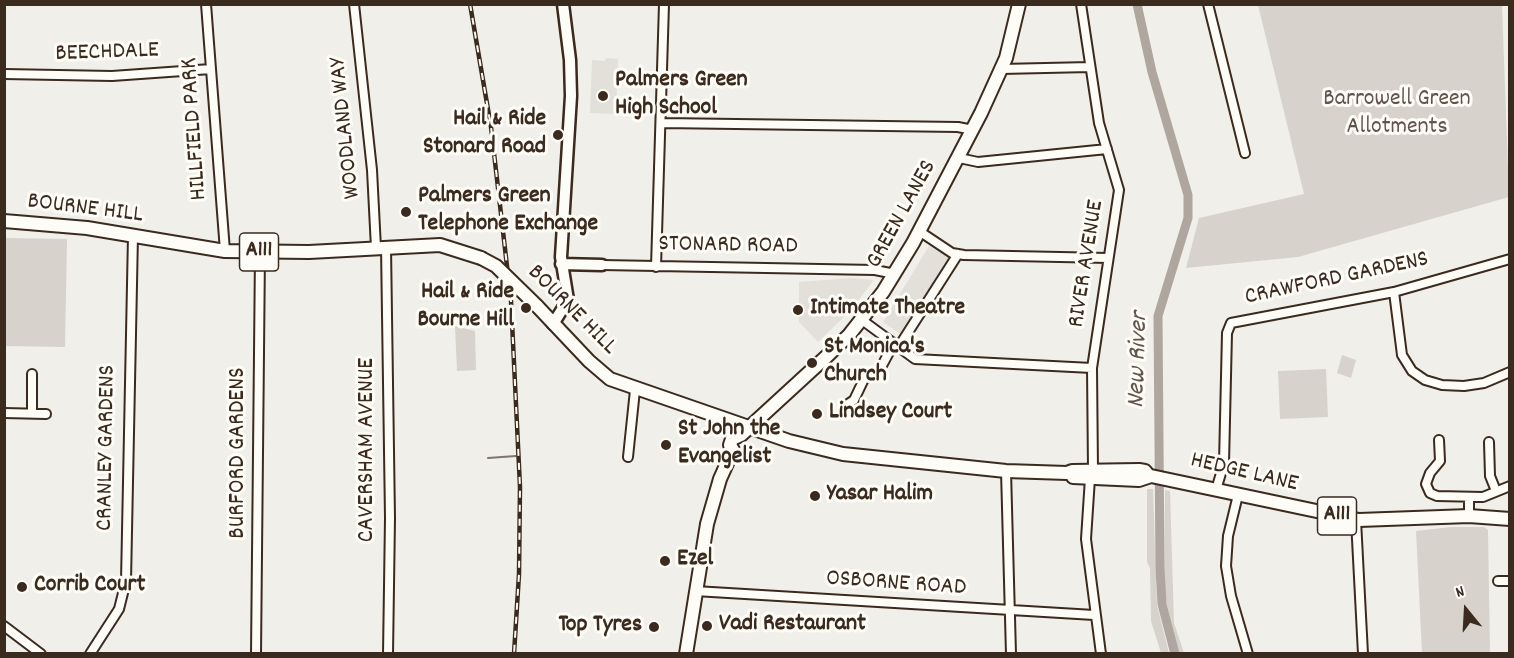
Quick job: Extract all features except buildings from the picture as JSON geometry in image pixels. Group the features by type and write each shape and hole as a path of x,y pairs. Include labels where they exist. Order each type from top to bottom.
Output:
{"main road":[{"name":"GREEN LANES","path":"686,654 695,591 712,506 733,450 742,444 745,431 818,365 862,320 895,274 973,130 1001,69 1019,4"},
{"name":"BOURNE HILL","path":"4,221 87,228 225,251 260,252 440,245 481,258 496,266 610,379 745,431"},
{"name":"HEDGE LANE","path":"745,431 843,454 1006,471 1091,474 1139,470 1145,471 1150,476 1356,520 1379,521 1468,516 1509,519"}],"street":[{"name":"HILLFIELD PARK","path":"206,4 225,251"},
{"name":"WOODLAND WAY","path":"354,4 381,248"},
{"path":"554,324 568,300 561,264 571,96 570,60 563,4"},
{"path":"657,267 664,4"},
{"name":"RIVER AVENUE","path":"1080,4 1099,123 1119,190 1092,368 1091,474 1086,539 1094,615 1101,654"},
{"path":"1208,4 1245,153"},
{"path":"1001,69 1090,68"},
{"name":"BEECHDALE","path":"4,74 112,76 211,69"},
{"path":"662,123 946,127 973,130"},
{"path":"959,158 978,162 1107,148"},
{"path":"919,231 943,248 958,254 1108,258"},
{"name":"CRANLEY GARDENS","path":"90,654 119,609 126,581 133,235"},
{"name":"CAVERSHAM AVENUE","path":"381,248 390,519 388,654"},
{"name":"BURFORD GARDENS","path":"256,654 260,252"},
{"path":"845,406 854,400 864,379 878,373 958,254"},
{"name":"CRAWFORD GARDENS","path":"1216,490 1224,463 1227,333 1231,323 1394,292 1509,259"},
{"name":"STONARD ROAD","path":"561,264 875,270 895,274"},
{"path":"1394,292 1402,355 1412,371 1425,380 1442,385 1464,386 1484,383 1509,372"},
{"path":"862,320 915,359 1092,368"},
{"path":"32,374 32,413"},
{"path":"628,457 635,390"},
{"path":"4,413 46,414"},
{"path":"1439,440 1440,460 1430,473 1426,484 1430,492 1437,496 1483,497 1509,486"},
{"path":"1489,442 1490,476 1496,491"},
{"path":"1006,471 1011,654"},
{"path":"1238,495 1228,536 1226,567 1231,596 1248,654"},
{"path":"1468,516 1469,497"},
{"path":"1356,520 1363,654"},
{"path":"1498,581 1509,581"},
{"name":"OSBORNE ROAD","path":"695,591 1009,612 1094,615"},
{"path":"4,626 34,652"}],"shaded area":[{"name":"Palmers Green High School","path":"606,58 618,59 616,114 590,113 592,60 605,61"},
{"path":"929,246 949,257 903,336 883,322"},
{"path":"852,278 874,280 849,312 818,342 799,322 799,282"}],"green space":[{"name":"Barrowell Green Allotments","path":"1258,5 1502,5 1509,197 1298,257 1186,268 1199,218 1304,194"},
{"path":"5,238 67,239 65,347 5,346"},
{"path":"455,326 475,331 476,370 457,371"},
{"path":"1342,355 1356,360 1351,378 1337,373"},
{"path":"1326,369 1328,417 1280,419 1278,371"},
{"path":"1147,489 1153,489 1157,605 1169,653 1161,653 1151,621 1150,568 1147,562"},
{"path":"1165,490 1170,491 1174,623 1184,653 1179,653 1164,592"},
{"path":"1451,527 1484,527 1488,530 1490,653 1422,653 1416,531"}],"waterway":[{"name":"New River","path":"1137,4 1152,72 1188,195 1188,218 1158,316 1160,568 1162,604 1175,654"},
{"path":"488,458 516,456"}],"railway":[{"path":"470,4 491,127 511,301 520,487 519,574 514,654"}],"place":[{"name":"Palmers Green High School","path":"603,96"},
{"name":"Hail & Ride Stonard Road","path":"558,135"},
{"name":"Palmers Green Telephone Exchange","path":"406,212"},
{"name":"Hail & Ride Bourne Hill","path":"526,308"},
{"name":"Intimate Theatre","path":"798,310"},
{"name":"St Monica's Church","path":"812,363"},
{"name":"Lindsey Court","path":"817,414"},
{"name":"St John the Evangelist","path":"666,445"},
{"name":"Yasar Halim","path":"815,496"},
{"name":"Ezel","path":"665,561"},
{"name":"Corrib Court","path":"22,587"},
{"name":"Vadi Restaurant","path":"707,626"},
{"name":"Top Tyres","path":"654,627"}]}
